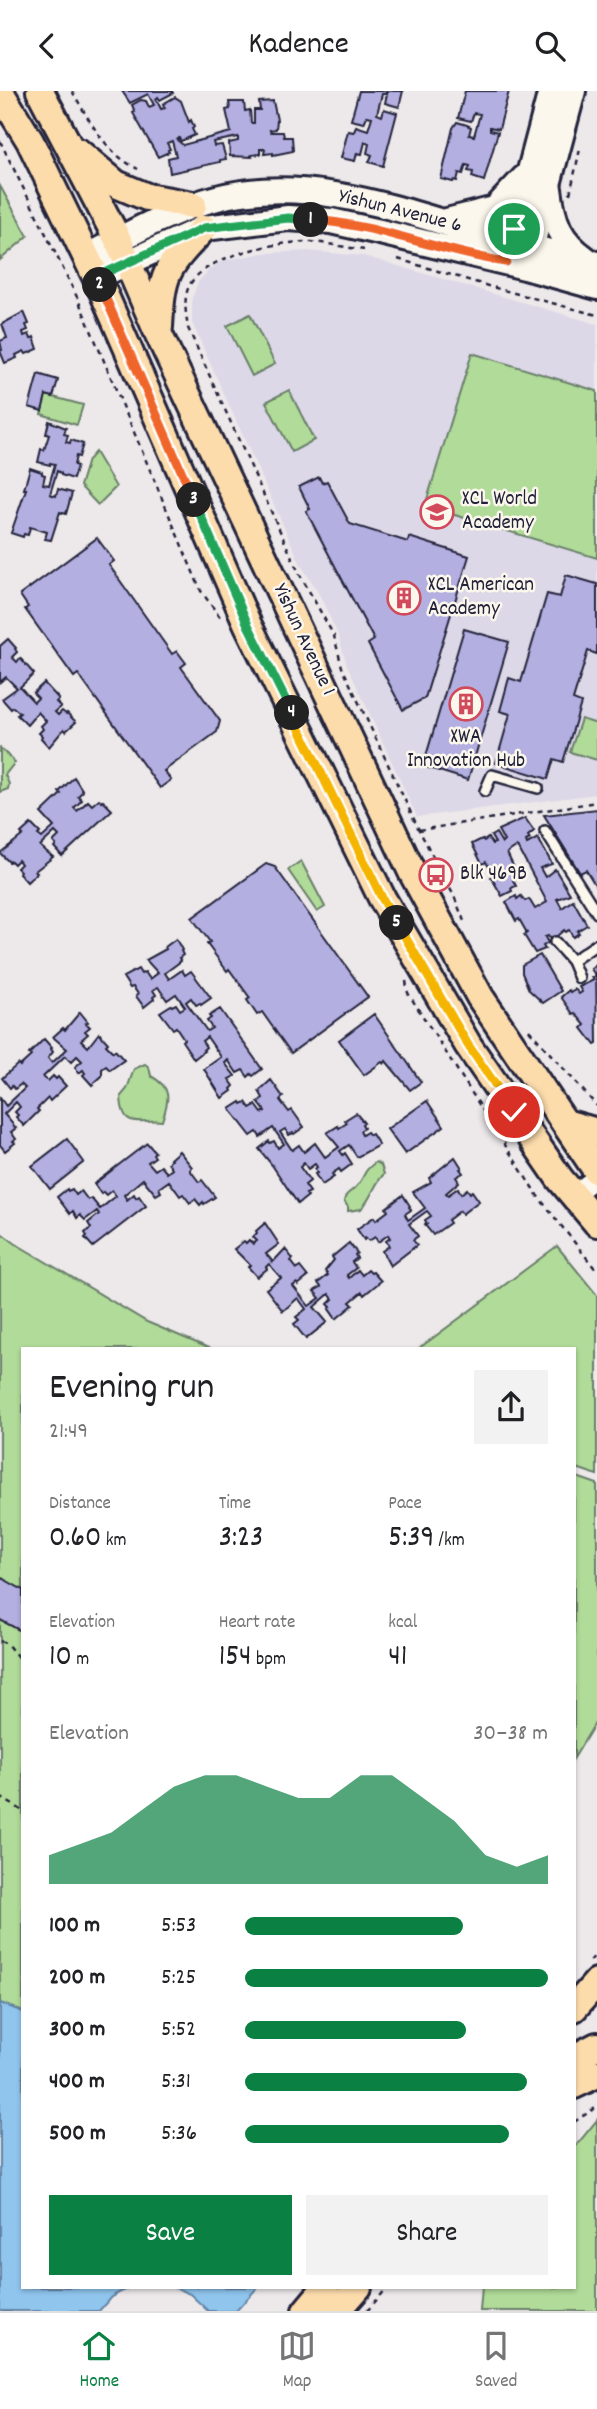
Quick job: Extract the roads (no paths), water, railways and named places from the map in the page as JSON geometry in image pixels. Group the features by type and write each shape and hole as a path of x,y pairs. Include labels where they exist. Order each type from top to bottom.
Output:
{"main road":[{"name":"Yishun Avenue 1","path":"40,91 123,251 159,335 412,872 480,997 597,1171"},
{"name":"Yishun Avenue 1","path":"0,92 30,142 91,267 248,625 382,898 468,1045 560,1179 589,1208"},
{"path":"518,254 530,171 560,100"},
{"path":"560,100 548,187 551,208 559,232 569,247 595,271"},
{"path":"68,144 116,184 198,217 166,273 161,291 159,335"},
{"path":"442,222 495,209 530,171"},
{"path":"518,254 548,187"},
{"name":"Yishun Avenue 6","path":"91,267 198,217 219,197 271,191 306,190 377,204 442,222 518,254"},
{"name":"Yishun Avenue 6","path":"198,217 331,221 518,254 595,271"},
{"path":"565,1123 597,1132"},
{"path":"576,2006 597,1982"},
{"path":"576,2057 597,2046"},
{"path":"576,2084 597,2074"},
{"path":"306,2311 324,2289"},
{"path":"337,2311 356,2289"}],"street":[{"path":"589,1208 597,1177"}],"lane":[{"path":"485,791 492,775 538,788"},
{"path":"545,831 597,913"},
{"path":"555,942 572,961 579,978"},
{"path":"572,961 597,944"}],"water":[{"path":"0,2003 21,2011 21,2289 126,2289 111,2297 99,2311 0,2311"},
{"path":"178,2289 256,2289 236,2311 208,2311 190,2294"}],"place":[{"name":"XCL World Academy","path":"437,512"},
{"name":"XCL American Academy","path":"404,598"},
{"name":"XWA Innovation Hub","path":"466,704"},
{"name":"Blk 469B","path":"436,875"}]}
